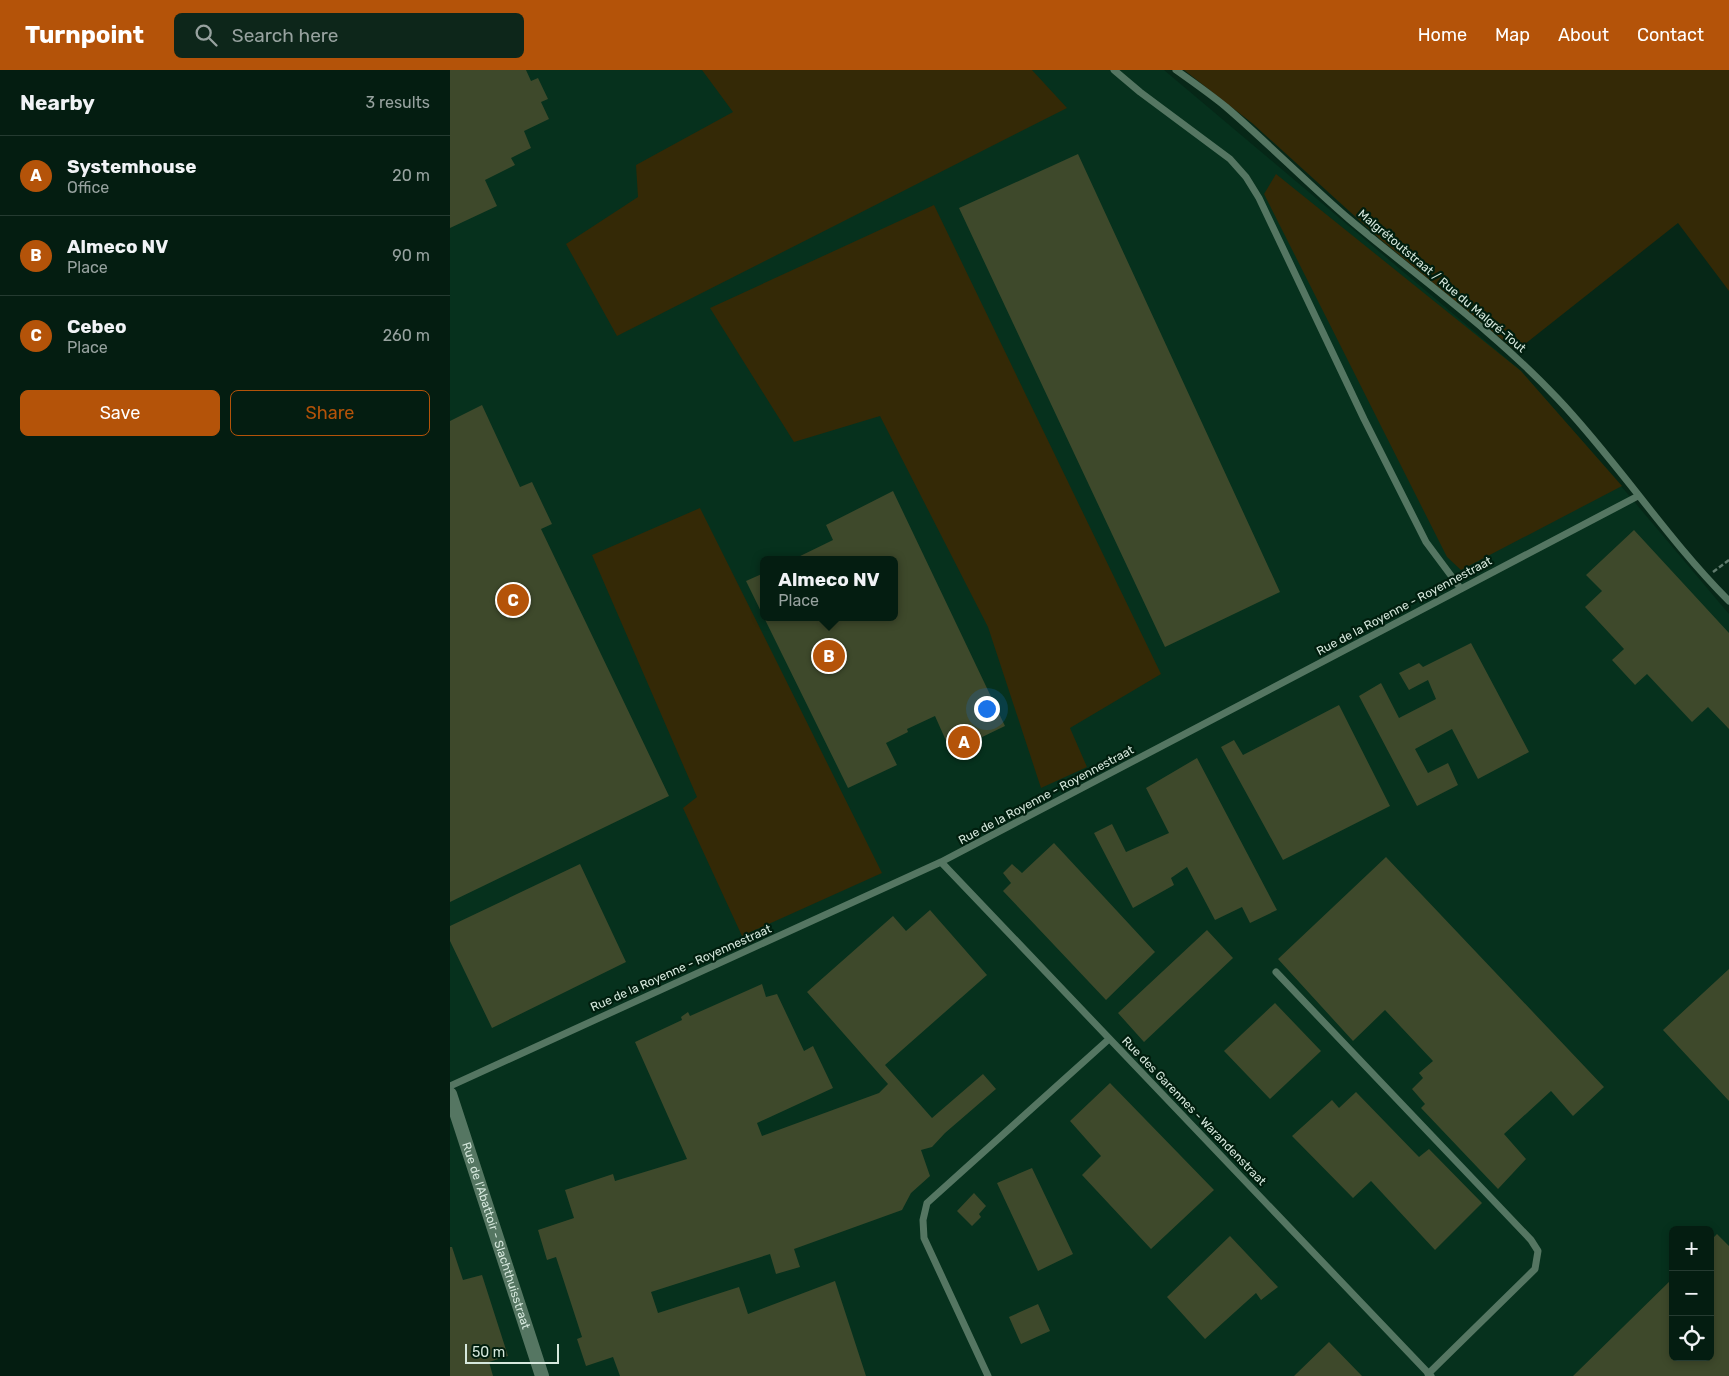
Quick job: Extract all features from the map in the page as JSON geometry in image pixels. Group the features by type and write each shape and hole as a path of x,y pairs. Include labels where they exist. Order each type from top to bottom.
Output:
{"street":[{"name":"Rue de l'Abattoir - Slachthuisstraat","path":"450,1094 542,1376"}],"lane":[{"path":"1114,70 1140,92 1230,159 1246,177 1259,198 1364,419 1426,542 1461,589"},
{"name":"Malgrétoutstraat / Rue du Malgré-Tout","path":"1176,70 1225,107 1339,210 1494,337 1556,397 1595,439 1638,496 1705,577 1729,601"},
{"name":"Rue de la Royenne - Royennestraat","path":"450,1086 942,862 1638,496"},
{"name":"Rue des Garennes - Warandenstraat","path":"942,862 1366,1306 1429,1375"},
{"path":"1276,972 1531,1240 1538,1251 1535,1269 1429,1375"},
{"path":"988,1376 924,1238 923,1220 927,1203 1109,1039"}],"path":[{"path":"1705,577 1729,560"}],"shaded area":[{"path":"450,70 1164,70 1521,371 1729,614 1729,1376 450,1376"},
{"path":"702,70 1032,70 1067,108 617,336 566,244 638,197 636,165 733,112"},
{"path":"1184,70 1729,70 1729,291 1678,223 1516,351 1381,240 1252,123"},
{"path":"1276,174 1521,371 1622,486 1461,570 1447,557 1264,194"},
{"path":"934,205 1161,674 1070,728 1087,767 1041,788 988,627 880,416 794,442 710,308"},
{"path":"700,508 882,873 742,936 683,808 697,797 592,555"}],"building":[{"path":"450,70 526,70 531,81 538,78 548,99 541,102 549,119 524,131 531,148 511,158 515,165 485,180 497,206 450,228"},
{"path":"1078,154 1280,592 1165,647 959,208"},
{"path":"482,405 520,487 532,482 552,524 541,529 669,796 450,902 450,421"},
{"path":"893,491 1005,726 951,752 935,716 907,729 908,732 886,743 897,765 848,788 766,621 898,621 898,556 800,556 833,540 826,525"},
{"path":"1634,530 1729,633 1729,729 1708,707 1692,722 1647,674 1635,685 1612,660 1624,649 1585,607 1602,591 1586,575"},
{"path":"760,575 760,609 746,581"},
{"path":"1471,643 1529,752 1478,779 1452,729 1415,749 1428,773 1448,763 1458,785 1417,806 1359,696 1381,683 1399,718 1436,699 1428,680 1409,690 1399,673 1419,663 1423,667"},
{"path":"1339,705 1390,806 1283,860 1221,747 1234,740 1243,755"},
{"path":"1197,758 1277,910 1250,923 1242,907 1215,920 1187,867 1171,878 1174,885 1133,908 1094,833 1112,824 1126,852 1169,833 1146,788"},
{"path":"1054,843 1155,952 1106,1000 1003,891 1011,883 1003,873 1012,864 1022,873"},
{"path":"1386,857 1604,1087 1573,1116 1551,1091 1504,1134 1526,1159 1498,1189 1421,1108 1425,1104 1412,1089 1423,1078 1419,1073 1433,1061 1385,1010 1353,1041 1278,959"},
{"path":"580,864 626,962 492,1028 450,941 450,926"},
{"path":"930,910 987,975 885,1065 932,1118 983,1074 996,1089 945,1133 932,1147 921,1150 930,1176 911,1193 902,1210 794,1249 800,1267 776,1274 770,1254 651,1292 658,1313 739,1287 748,1314 835,1281 866,1376 620,1376 613,1357 586,1366 577,1339 582,1337 556,1257 547,1260 538,1230 574,1218 565,1190 613,1174 615,1181 687,1159 635,1042 682,1020 681,1017 688,1012 690,1016 762,984 766,997 777,994 804,1051 813,1046 833,1088 757,1123 762,1136 879,1093 888,1084 807,992 893,916 906,931"},
{"path":"1207,930 1233,958 1144,1042 1118,1013"},
{"path":"1729,969 1729,1101 1663,1030"},
{"path":"1275,1003 1321,1051 1270,1099 1224,1051"},
{"path":"1110,1083 1214,1190 1151,1249 1082,1175 1101,1156 1070,1121"},
{"path":"1356,1092 1419,1157 1429,1149 1482,1203 1435,1250 1371,1181 1353,1198 1292,1136 1332,1100 1339,1108"},
{"path":"1032,1168 1073,1254 1038,1271 997,1183"},
{"path":"974,1193 986,1206 979,1214 981,1217 972,1226 957,1211"},
{"path":"1717,1234 1729,1246 1729,1376 1573,1376 1669,1282 1669,1361 1714,1361 1714,1237"},
{"path":"1230,1236 1278,1287 1261,1300 1256,1293 1205,1339 1167,1297"},
{"path":"450,1247 452,1247 463,1280 482,1275 508,1356 489,1362 493,1376 450,1376"},
{"path":"1038,1304 1050,1331 1021,1344 1009,1317"},
{"path":"1329,1342 1362,1376 1294,1376"}],"place":[{"name":"Cebeo","path":"513,600"},
{"name":"Almeco NV","path":"829,656"},
{"name":"Systemhouse","path":"964,742"}]}
